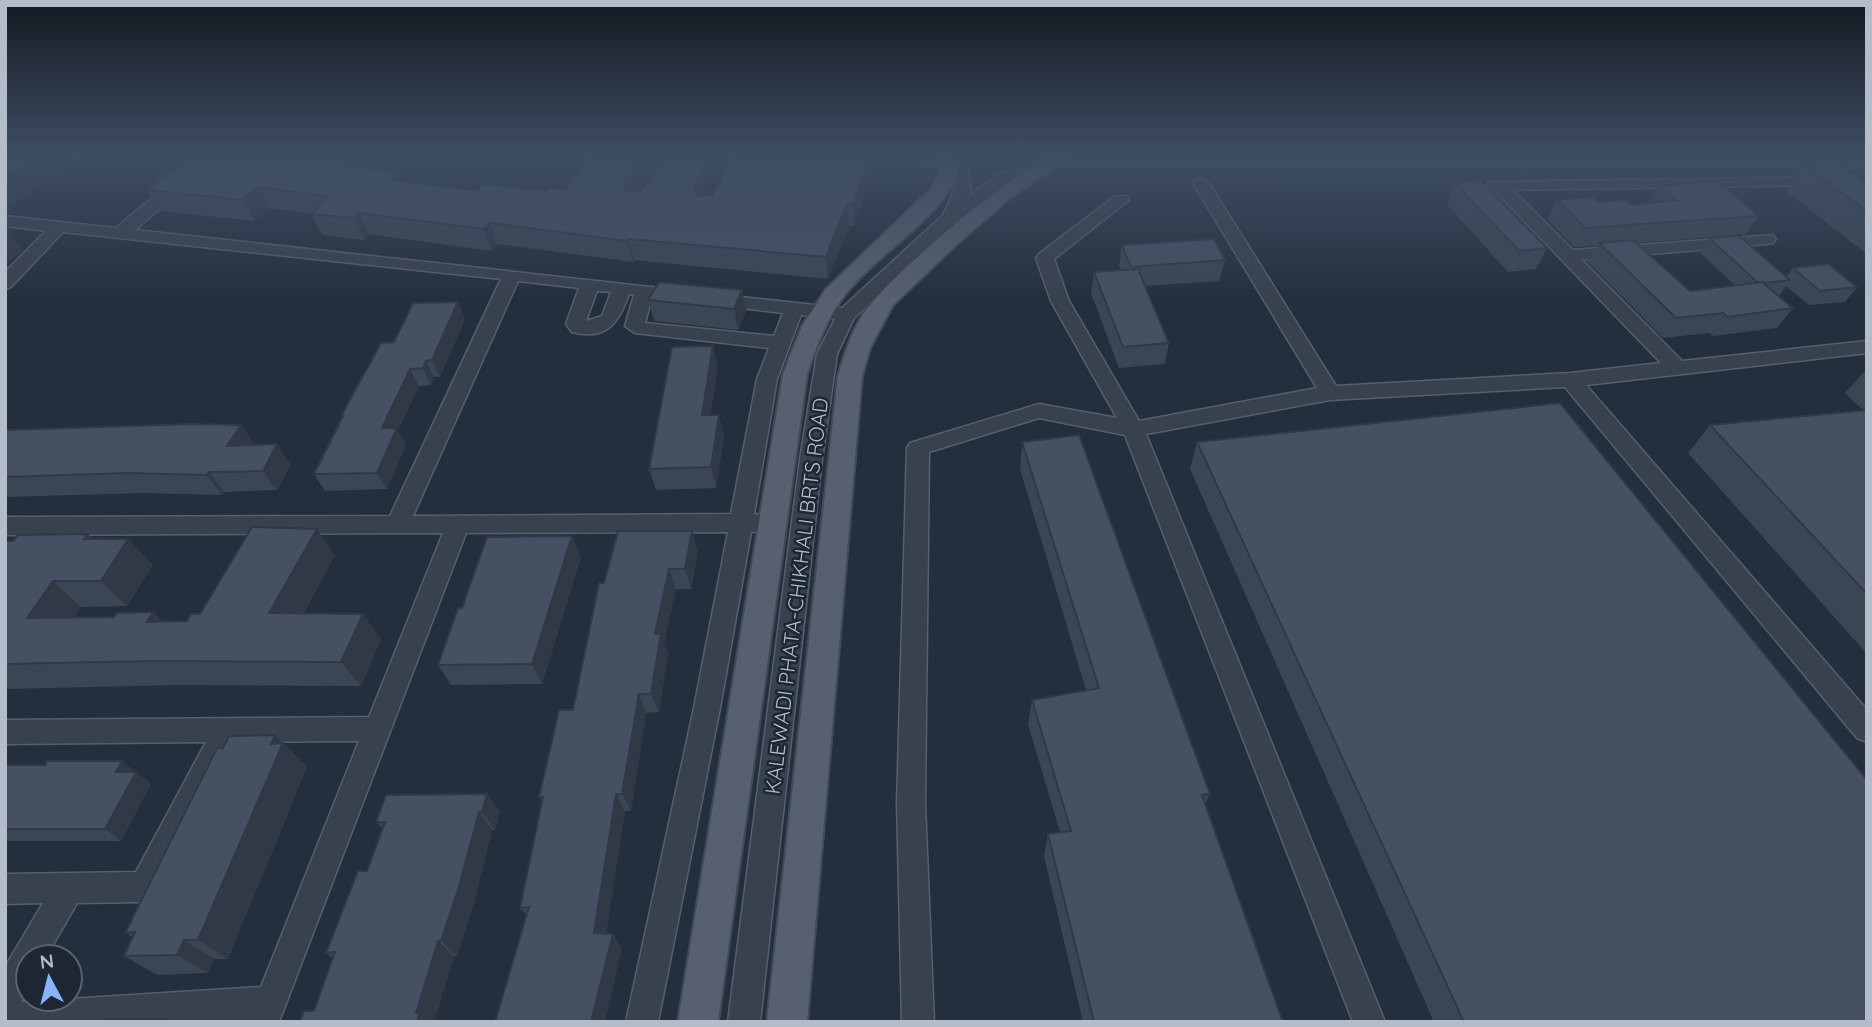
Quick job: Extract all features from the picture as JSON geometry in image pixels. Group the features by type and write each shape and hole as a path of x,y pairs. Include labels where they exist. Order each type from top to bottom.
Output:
{"main road":[{"path":"698,1022 795,374 806,341 834,313 842,285 927,204"},
{"path":"834,313 885,300 948,240 991,204"},
{"path":"787,1022 850,376 858,348 834,313"}],"street":[{"path":"120,233 155,204"},
{"path":"950,218 956,204"},
{"path":"950,218 969,204"},
{"path":"1116,204 1045,258 1060,301 1133,429 1369,1022"},
{"path":"1214,204 1330,393"},
{"path":"1518,204 1677,368"},
{"name":"KALEWADI PHATA-CHIKHALI BRTS ROAD","path":"744,1022 811,459 834,313 950,218"},
{"path":"5,221 512,275 834,313"},
{"path":"5,283 60,226"},
{"path":"1568,256 1767,239"},
{"path":"398,524 512,275"},
{"path":"590,284 576,324 579,328 603,327 609,324 622,288"},
{"path":"645,290 635,320 635,326 642,329 779,343 834,313"},
{"path":"642,1022 702,734 767,379 779,343"},
{"path":"918,1022 911,803 918,448 1040,411 1133,429 1330,393 1570,380 1867,347"},
{"path":"1570,380 1867,730"},
{"path":"5,526 773,523"},
{"path":"5,1018 267,1012 458,524"},
{"path":"5,732 378,729"},
{"path":"5,889 144,887 227,730"},
{"path":"38,943 69,888"}],"building":[{"path":"321,204 853,204 847,204 826,257 627,241 490,223 484,229 359,213 354,218 311,214"},
{"path":"1475,204 1504,204 1547,248 1519,251"},
{"path":"1561,204 1745,204 1759,216 1585,228"},
{"path":"1856,204 1867,204 1867,212"},
{"path":"1739,236 1790,280 1757,282 1709,238"},
{"path":"1214,239 1225,260 1131,267 1122,245"},
{"path":"1633,240 1690,291 1762,282 1793,308 1727,317 1724,313 1676,318 1599,243"},
{"path":"1828,264 1857,287 1820,291 1793,268"},
{"path":"1138,269 1169,343 1123,347 1094,272"},
{"path":"659,282 742,290 734,309 648,300"},
{"path":"458,302 432,360 426,361 423,368 410,369 382,428 397,428 377,473 314,474 341,416 381,343 394,342 413,303"},
{"path":"713,346 702,415 719,415 711,467 649,469 672,347"},
{"path":"1560,403 1867,780 1867,1022 1464,1022 1197,442"},
{"path":"1867,410 1867,594 1710,425"},
{"path":"241,425 227,446 277,444 263,471 209,472 207,475 127,473 5,477 5,430"},
{"path":"1079,435 1210,794 1202,795 1283,1022 1094,1022 1048,834 1071,831 1032,700 1099,688 1022,442"},
{"path":"252,527 317,529 269,613 363,614 341,662 152,661 5,664 5,541 13,541 18,535 88,534 84,539 128,539 101,581 53,581 27,618 114,617 117,613 153,612 147,622 187,621 191,614 200,614"},
{"path":"618,531 692,531 685,569 669,569 655,634 661,634 651,694 639,694 622,794 616,794 594,933 613,934 591,1022 495,1022 529,907 520,908 543,797 539,797 559,710 573,710 599,583 604,583"},
{"path":"572,536 532,664 438,665 487,537"},
{"path":"275,735 271,744 283,743 198,940 184,940 177,955 124,956 135,932 125,933 217,748 223,748 229,736"},
{"path":"47,761 122,761 116,772 136,772 105,829 5,829 5,765 45,765"},
{"path":"487,794 482,812 479,812 441,941 438,941 416,1013 420,1013 417,1022 300,1022 304,1011 314,1011 335,952 326,953 358,871 367,871 385,822 376,822 386,795"},
{"path":"103,1019 168,1019 167,1022 101,1022"}]}
